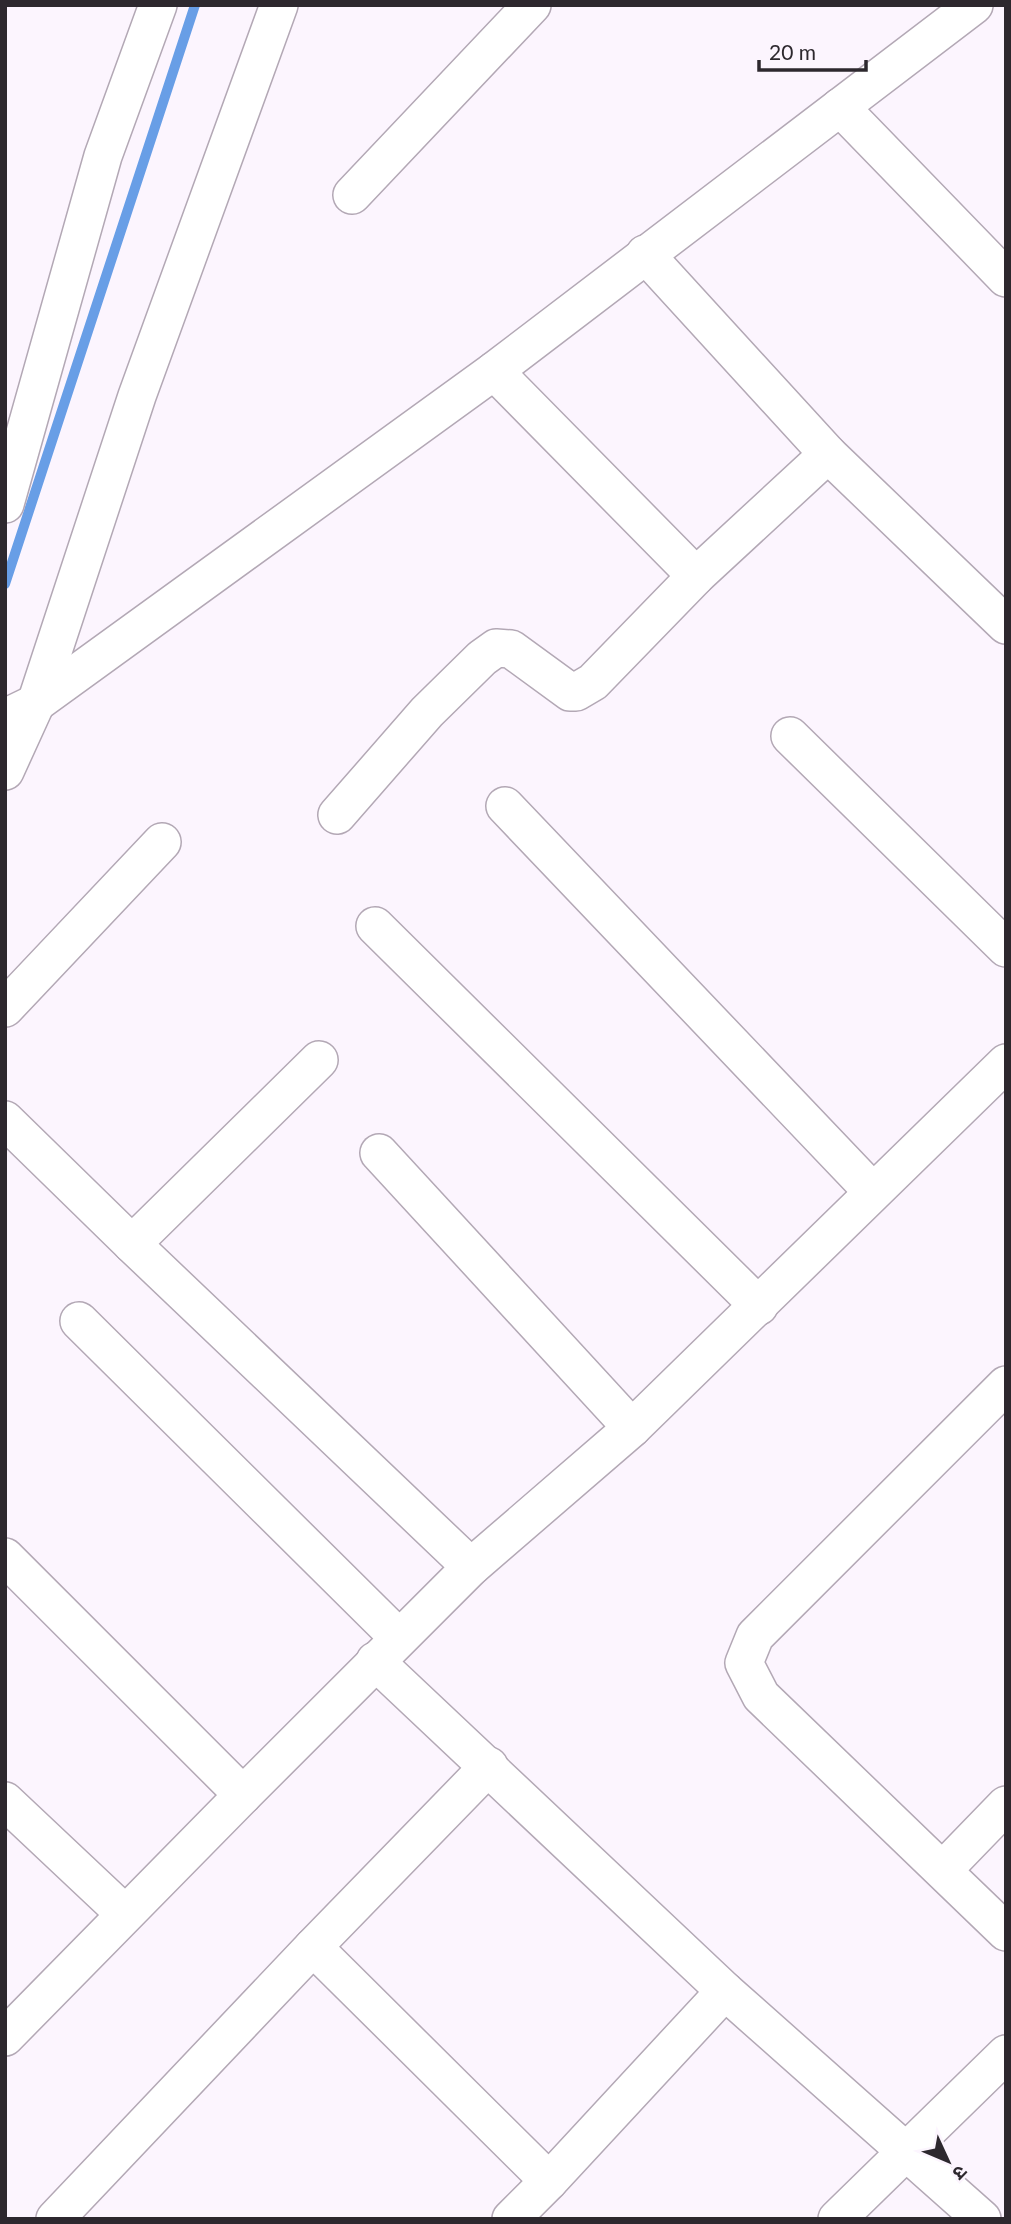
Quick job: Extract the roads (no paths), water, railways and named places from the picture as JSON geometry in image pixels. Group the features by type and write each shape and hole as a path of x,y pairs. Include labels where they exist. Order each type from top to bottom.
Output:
{"street":[{"path":"7,495 103,156 158,5"},
{"path":"5,771 21,711 279,5"},
{"path":"352,195 532,5"},
{"path":"21,711 494,371 974,5"},
{"path":"840,107 1006,278"},
{"path":"645,254 828,454 1006,625"},
{"path":"494,371 695,576"},
{"path":"337,815 427,712 492,650 502,646 511,649 565,689 576,692 593,682 695,576 828,454"},
{"path":"790,736 1006,948"},
{"path":"505,806 873,1192"},
{"path":"5,1008 162,842"},
{"path":"375,926 759,1306"},
{"path":"132,1244 319,1060"},
{"path":"5,2037 471,1567 632,1428 1006,1063"},
{"path":"5,1119 471,1567"},
{"path":"379,1153 632,1428"},
{"path":"79,1321 387,1649 489,1766 725,1991 982,2219"},
{"path":"1006,1385 755,1636 744,1663 761,1696 1006,1933"},
{"path":"5,1556 243,1794"},
{"path":"55,2219 489,1766"},
{"path":"5,1801 125,1914"},
{"path":"943,1870 1006,1805"},
{"path":"313,1947 550,2181"},
{"path":"511,2219 550,2181 725,1991"},
{"path":"837,2219 1006,2054"}],"waterway":[{"path":"5,584 195,5"}]}
